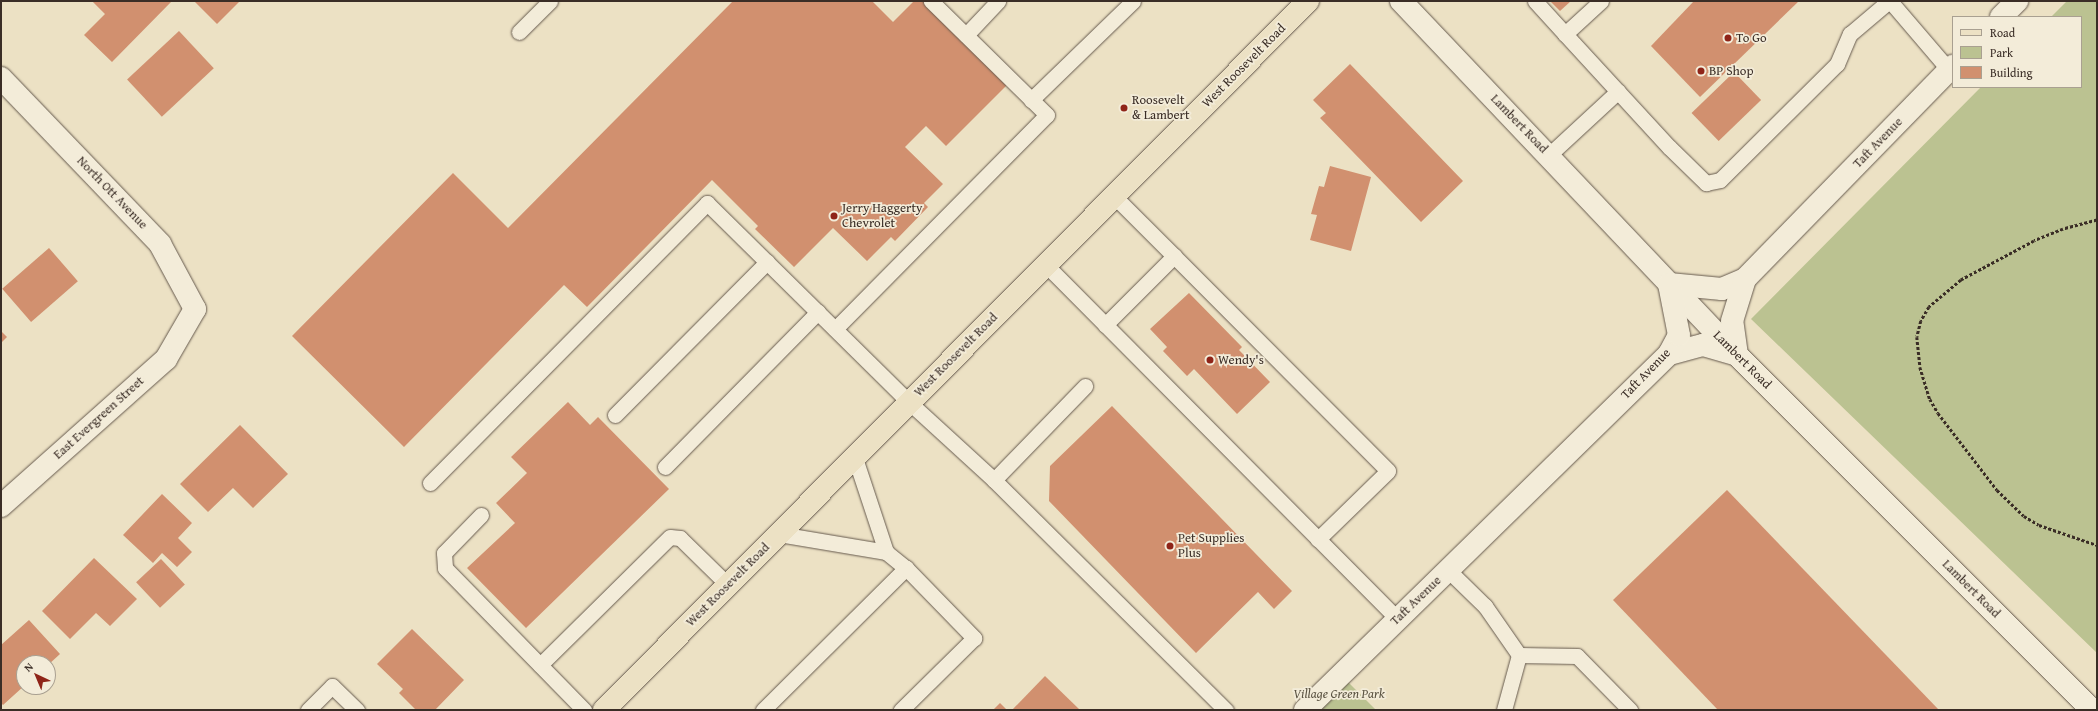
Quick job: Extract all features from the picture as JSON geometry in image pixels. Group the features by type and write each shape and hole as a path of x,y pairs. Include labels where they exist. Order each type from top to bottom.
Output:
{"main road":[{"name":"West Roosevelt Road","path":"604,710 1308,1"}],"street":[{"name":"Lambert Road","path":"1401,1 1549,155 1737,355 2092,710"},
{"path":"2002,16 2017,1"},
{"name":"Taft Avenue","path":"1305,710 1669,354 1679,335 1669,284 1722,289 1745,279 1951,68"},
{"name":"North Ott Avenue","path":"1,78 160,244 194,309 187,322"},
{"path":"1669,354 1703,345 1737,355 1732,321 1745,279"},
{"name":"East Evergreen Street","path":"1,506 166,358 187,322"}],"lane":[{"path":"519,32 550,1"},
{"path":"835,329 1047,115 966,35 945,7 931,1"},
{"path":"966,35 998,1"},
{"path":"1032,100 1133,1"},
{"path":"1535,1 1618,92 1706,183 1720,180 1837,64 1850,34 1890,1 1951,68"},
{"path":"1565,34 1601,1"},
{"path":"1549,155 1618,92"},
{"path":"1114,196 1388,471 1318,539"},
{"path":"430,483 707,203 910,403 994,480 1226,710"},
{"path":"1105,325 1174,256"},
{"path":"615,415 767,262"},
{"path":"1046,265 1397,619"},
{"path":"665,467 818,312"},
{"path":"994,480 1085,386"},
{"path":"855,458 886,552"},
{"path":"481,516 444,553 445,568 584,710"},
{"path":"779,534 886,552 906,568 974,638 901,710"},
{"path":"540,665 670,536 680,538 728,585"},
{"path":"763,710 906,568"},
{"path":"1448,570 1485,606 1519,655"},
{"path":"1504,710 1519,655"},
{"path":"1519,655 1577,656 1630,710"},
{"path":"308,710 332,686 357,710"}],"path":[{"path":"2097,220 2063,229 2034,241 1961,280 1929,307 1921,321 1917,337 1920,367 1930,399 1996,490 2024,516 2039,525 2097,545"}],"green space":[{"path":"2067,1 2097,1 2097,653 1751,319 1980,88 2082,88 2082,16 2052,16"},
{"name":"Village Green Park","path":"1338,672 1376,710 1301,710"}],"building":[{"path":"92,1 171,2 112,62 84,35 105,14"},
{"path":"194,1 240,1 217,24"},
{"name":"Jerry Haggerty Chevrolet","path":"733,1 872,1 893,22 914,1 923,1 1007,85 946,146 926,126 905,147 943,184 924,203 928,207 895,241 891,237 867,261 833,228 794,267 755,229 758,226 712,180 587,307 564,285 404,447 292,336 453,173 508,228"},
{"path":"1550,1 1571,1 1560,11"},
{"name":"BP Shop","path":"1694,1 1799,1 1700,97 1651,46"},
{"path":"179,31 214,68 162,117 127,79"},
{"path":"1350,64 1463,181 1421,222 1320,118 1326,113 1313,100"},
{"path":"1734,72 1761,100 1719,141 1692,113"},
{"path":"1330,166 1371,177 1351,251 1310,240 1317,215 1311,214 1319,186 1324,187"},
{"path":"49,248 78,281 31,322 2,289"},
{"name":"Wendy's","path":"1189,293 1242,347 1239,350 1270,382 1237,414 1194,369 1187,376 1163,351 1167,347 1150,329"},
{"path":"1,331 7,337 1,343"},
{"path":"568,402 590,425 598,417 669,489 526,628 467,568 515,523 496,503 527,473 511,457"},
{"name":"Pet Supplies Plus","path":"1112,406 1292,591 1274,609 1258,592 1196,653 1049,501 1050,466"},
{"path":"240,425 288,474 253,508 233,488 208,512 180,484"},
{"path":"1727,490 1939,710 1718,710 1613,600"},
{"path":"162,494 192,523 178,538 192,552 177,567 162,553 153,563 123,535"},
{"path":"94,558 137,599 110,626 96,613 70,639 42,611"},
{"path":"161,559 185,585 160,608 136,582"},
{"path":"29,620 60,654 56,658 56,655 16,655 16,693 3,705 1,703 1,645"},
{"path":"412,629 464,680 435,710 416,710 399,693 403,689 377,664"},
{"path":"1045,676 1080,710 1012,710"},
{"path":"1000,703 1007,710 993,710"}],"place":[{"name":"To Go","path":"1728,38"},
{"name":"BP Shop","path":"1701,71"},
{"name":"Roosevelt & Lambert","path":"1124,108"},
{"name":"Jerry Haggerty Chevrolet","path":"834,216"},
{"name":"Wendy's","path":"1210,360"},
{"name":"Pet Supplies Plus","path":"1170,546"}]}
